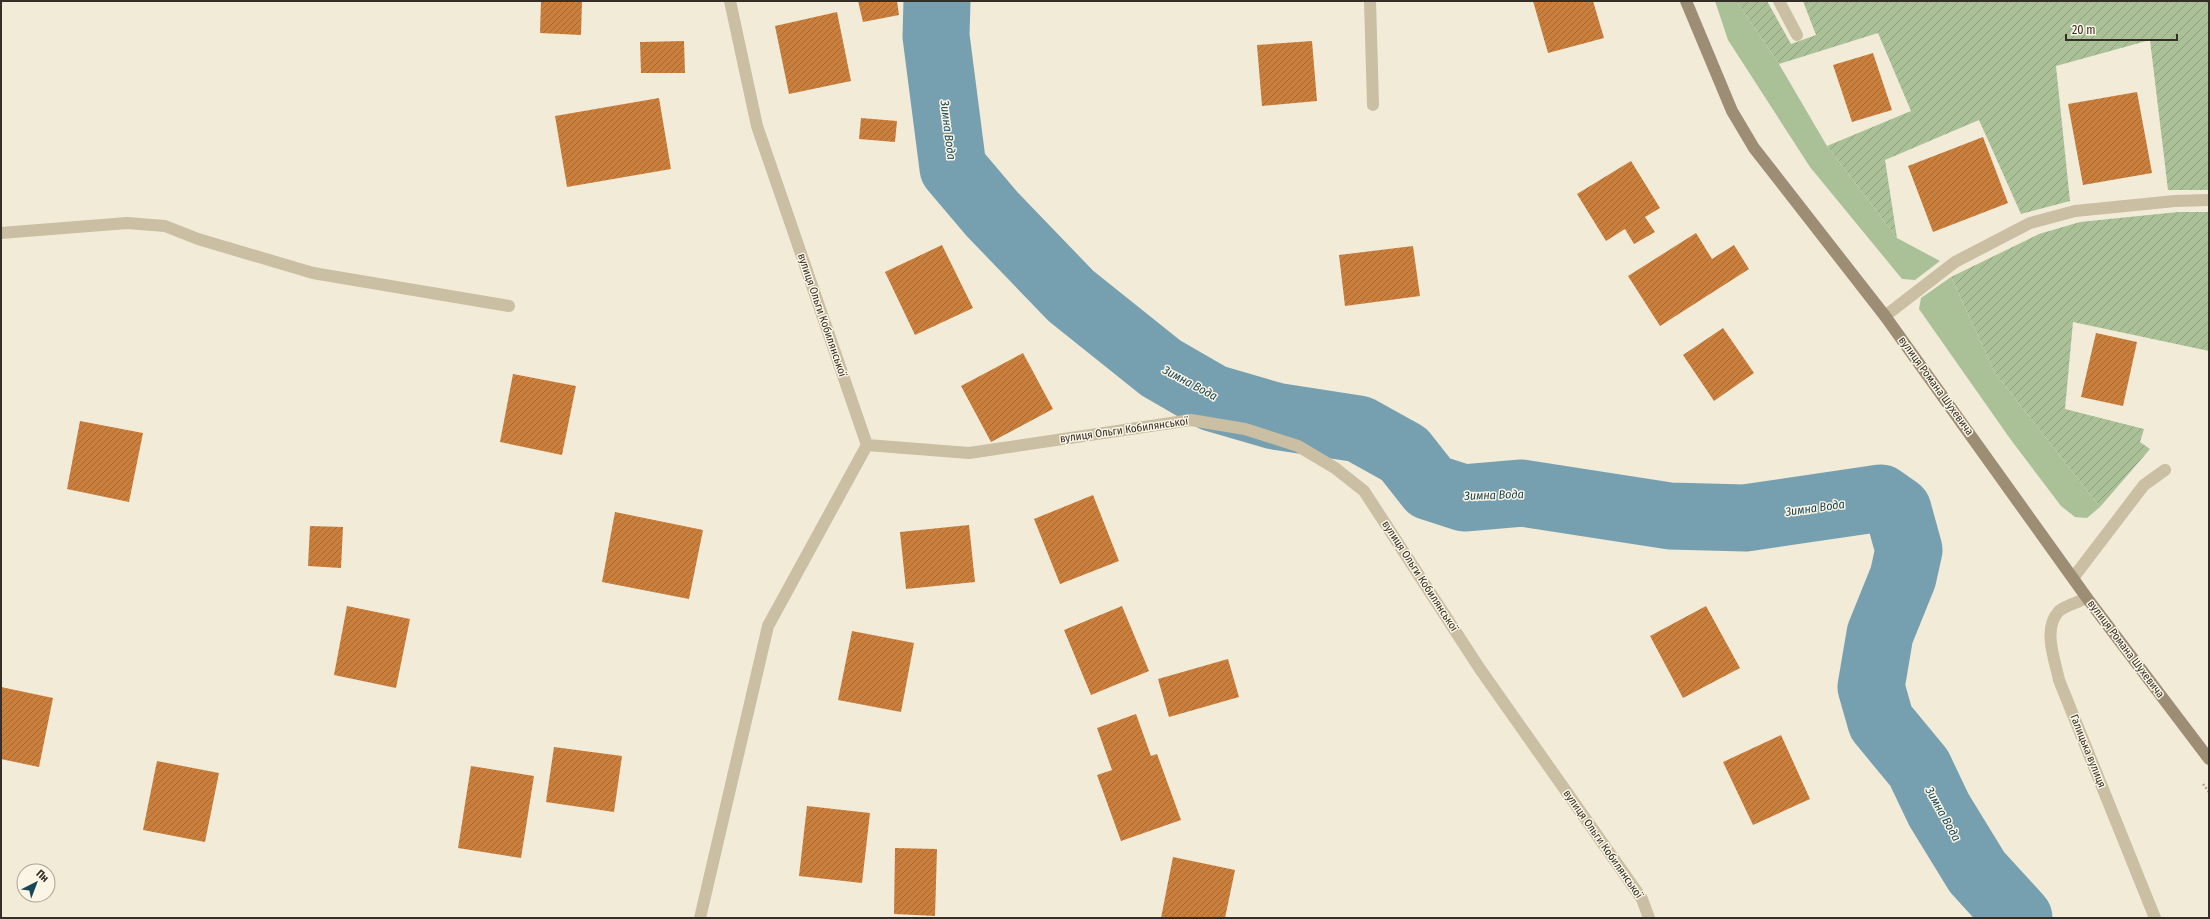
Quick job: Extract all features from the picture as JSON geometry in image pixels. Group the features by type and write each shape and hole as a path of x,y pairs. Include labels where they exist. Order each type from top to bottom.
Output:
{"main road":[{"name":"вулиця Романа Шухевича","path":"1686,1 1732,111 1754,148 1886,316 2087,598 2209,759"}],"street":[{"name":"вулиця Ольги Кобилянської","path":"730,1 757,126 867,445 969,452 1190,420 1244,429 1298,446 1335,468 1364,491 1480,669 1642,899 1649,918"},
{"path":"1370,1 1373,105"},
{"path":"1779,1 1797,35"},
{"path":"1886,316 1955,262 2030,223 2075,211 2175,201 2209,200"},
{"path":"1,233 120,224 165,226 198,239 314,273 509,306"},
{"path":"700,918 768,626 867,445"},
{"path":"2073,578 2144,485 2165,470"},
{"name":"Галицька вулиця","path":"2087,598 2060,611 2053,624 2050,641 2059,680 2155,918"}],"green space":[{"path":"1715,1 1736,1 1779,64 1827,146 1897,238 1940,261 1915,280 1902,279 1810,167 1728,40"},
{"path":"1736,1 1767,1 1791,44 1816,35 1803,1 2209,1 2209,190 2168,190 2150,40 2056,66 2070,201 2021,214 1979,120 1885,160 1897,238 1827,146 1911,111 1878,33 1779,64"},
{"path":"2178,212 2209,212 2209,351 2073,322 2065,409 2144,429 2140,442 2150,449 2100,507 1995,373 1951,277 2039,234 2080,222"},
{"path":"1951,277 1995,373 2100,507 2087,518 2075,517 2061,506 2011,440 1919,309 1921,298"}],"building":[{"path":"541,1 582,1 581,35 540,33"},
{"path":"858,1 897,1 899,15 863,22"},
{"path":"1533,1 1593,1 1604,38 1548,53"},
{"path":"837,12 851,81 789,94 775,26"},
{"path":"684,41 685,73 641,73 640,42"},
{"path":"1312,41 1317,101 1262,106 1257,45"},
{"path":"1873,53 1892,110 1852,122 1833,65"},
{"path":"2137,92 2152,173 2083,185 2068,104"},
{"path":"659,98 671,169 567,187 555,116"},
{"path":"861,118 897,121 895,142 859,139"},
{"path":"1983,137 2008,203 1933,232 1908,166"},
{"path":"1631,161 1660,208 1645,217 1655,232 1634,244 1625,229 1606,241 1577,194"},
{"path":"1696,233 1712,259 1734,245 1749,269 1660,326 1628,276"},
{"path":"942,245 973,308 915,335 885,272"},
{"path":"1413,246 1420,296 1345,306 1339,255"},
{"path":"1723,328 1754,373 1714,401 1683,355"},
{"path":"2096,333 2137,342 2123,406 2081,397"},
{"path":"1023,353 1053,409 991,442 961,386"},
{"path":"513,374 576,386 562,455 500,442"},
{"path":"80,421 143,433 129,502 67,489"},
{"path":"1093,495 1119,561 1060,584 1034,519"},
{"path":"615,512 703,530 689,599 602,582"},
{"path":"969,525 975,582 906,589 900,532"},
{"path":"310,526 343,527 341,568 308,566"},
{"path":"347,606 410,619 396,688 334,675"},
{"path":"1122,606 1149,671 1091,695 1064,630"},
{"path":"1706,606 1740,668 1683,698 1650,636"},
{"path":"852,631 914,643 901,712 838,700"},
{"path":"1228,659 1239,697 1169,717 1158,679"},
{"path":"1,687 53,698 39,767 1,759"},
{"path":"1136,714 1151,756 1157,754 1181,820 1121,841 1097,775 1112,770 1097,728"},
{"path":"1781,735 1810,799 1753,825 1723,762"},
{"path":"554,747 622,756 614,812 546,802"},
{"path":"157,761 219,773 205,842 143,830"},
{"path":"471,766 534,776 521,858 458,848"},
{"path":"807,806 870,813 862,883 799,876"},
{"path":"895,848 937,849 935,916 894,914"},
{"path":"1173,857 1235,870 1225,918 1161,918"}],"waterway":[{"name":"Зимна Вода","path":"937,1 936,36 953,168 992,214 1071,296 1161,368 1213,398 1275,416 1359,429 1404,454 1430,487 1464,498 1522,493 1670,516 1745,518 1881,498 1898,510 1909,550 1903,577 1880,634 1871,687 1881,722 1919,768 1939,810 1977,872 2019,918"}]}
